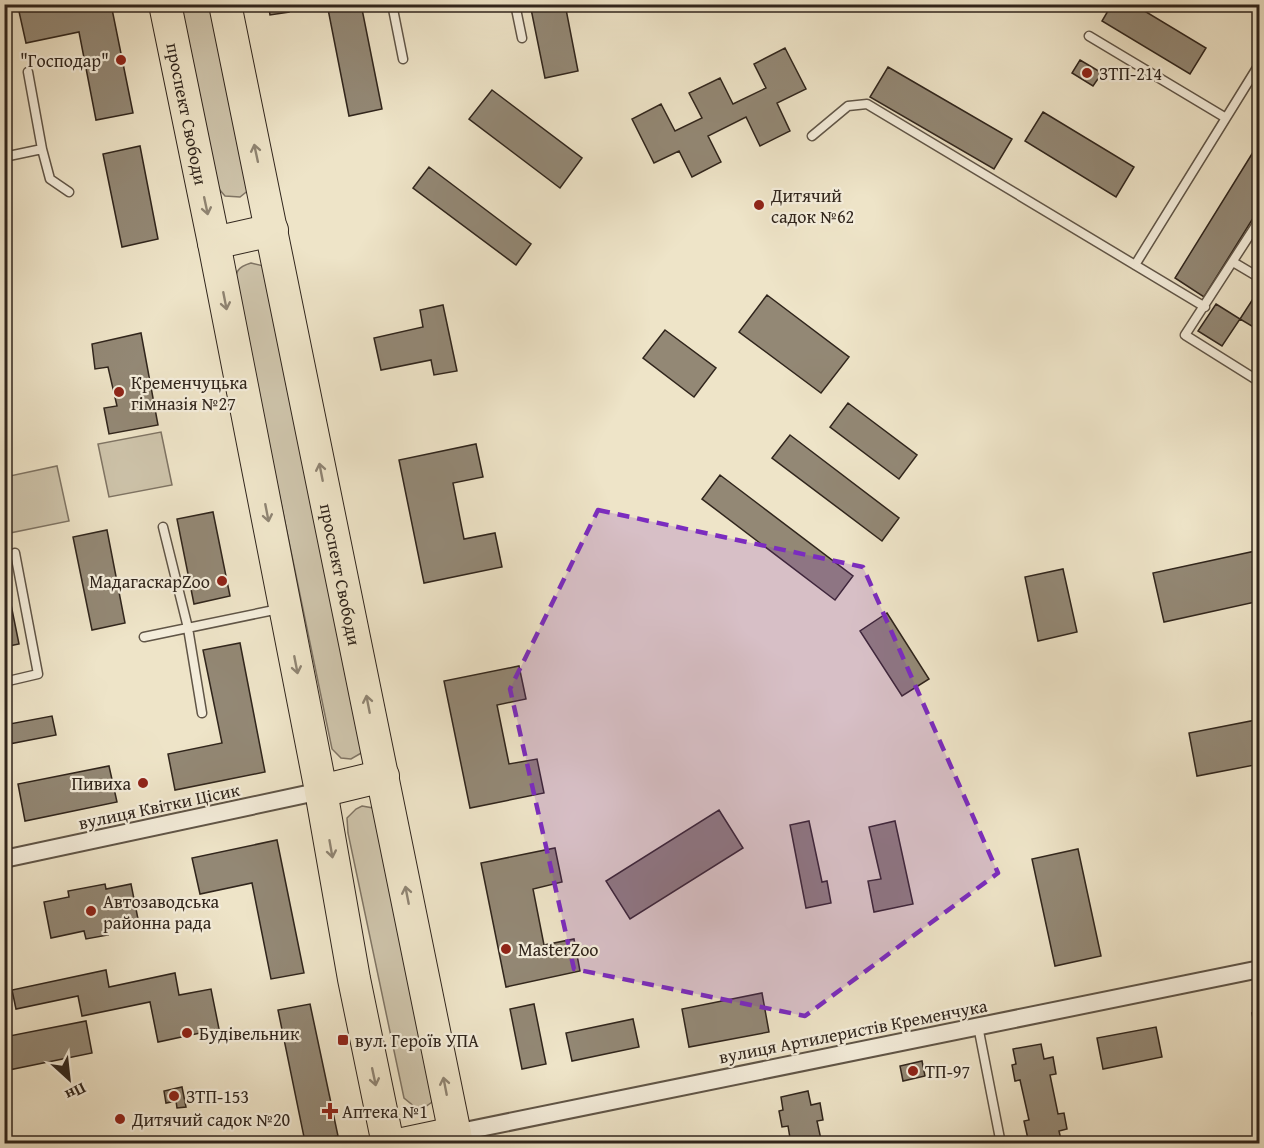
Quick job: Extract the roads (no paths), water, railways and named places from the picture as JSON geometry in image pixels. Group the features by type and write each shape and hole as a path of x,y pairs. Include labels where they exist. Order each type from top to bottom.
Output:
{"highway":[{"name":"проспект Свободи","path":"165,4 214,243 321,791 354,979 388,1143"},
{"name":"проспект Свободи","path":"225,4 456,1138"},
{"path":"214,243 272,230"},
{"path":"321,791 383,776"},
{"path":"403,1143 456,1138"}],"street":[{"name":"вулиця Квітки Цісик","path":"4,859 321,791"},
{"name":"вулиця Артилеристів Кременчука","path":"456,1138 978,1025 1260,969"}],"lane":[{"path":"392,4 404,59"},
{"path":"515,4 522,38"},
{"path":"1089,36 1226,118"},
{"path":"1136,264 1260,63"},
{"path":"28,72 50,179 69,192"},
{"path":"812,136 848,106 867,104 1204,307"},
{"path":"4,157 42,149"},
{"path":"1260,219 1185,335 1260,382"},
{"path":"1233,262 1260,278"},
{"path":"163,527 188,628 202,713"},
{"path":"4,682 38,674 15,553"},
{"path":"144,638 285,607"},
{"path":"978,1025 1001,1143"}],"place":[{"name":"\"Господар\"","path":"121,60"},
{"name":"ЗТП-214","path":"1087,73"},
{"name":"Дитячий садок №62","path":"759,205"},
{"name":"Кременчуцька гімназія №27","path":"119,392"},
{"name":"МадагаскарZoo","path":"222,581"},
{"name":"Пивиха","path":"143,783"},
{"name":"Автозаводська районна рада","path":"91,911"},
{"name":"MasterZoo","path":"506,949"},
{"name":"Будівельник","path":"187,1033"},
{"name":"вул. Героїв УПА","path":"343,1040"},
{"name":"ТП-97","path":"913,1071"},
{"name":"ЗТП-153","path":"174,1096"},
{"name":"Аптека №1","path":"330,1111"},
{"name":"Дитячий садок №20","path":"120,1119"}]}
